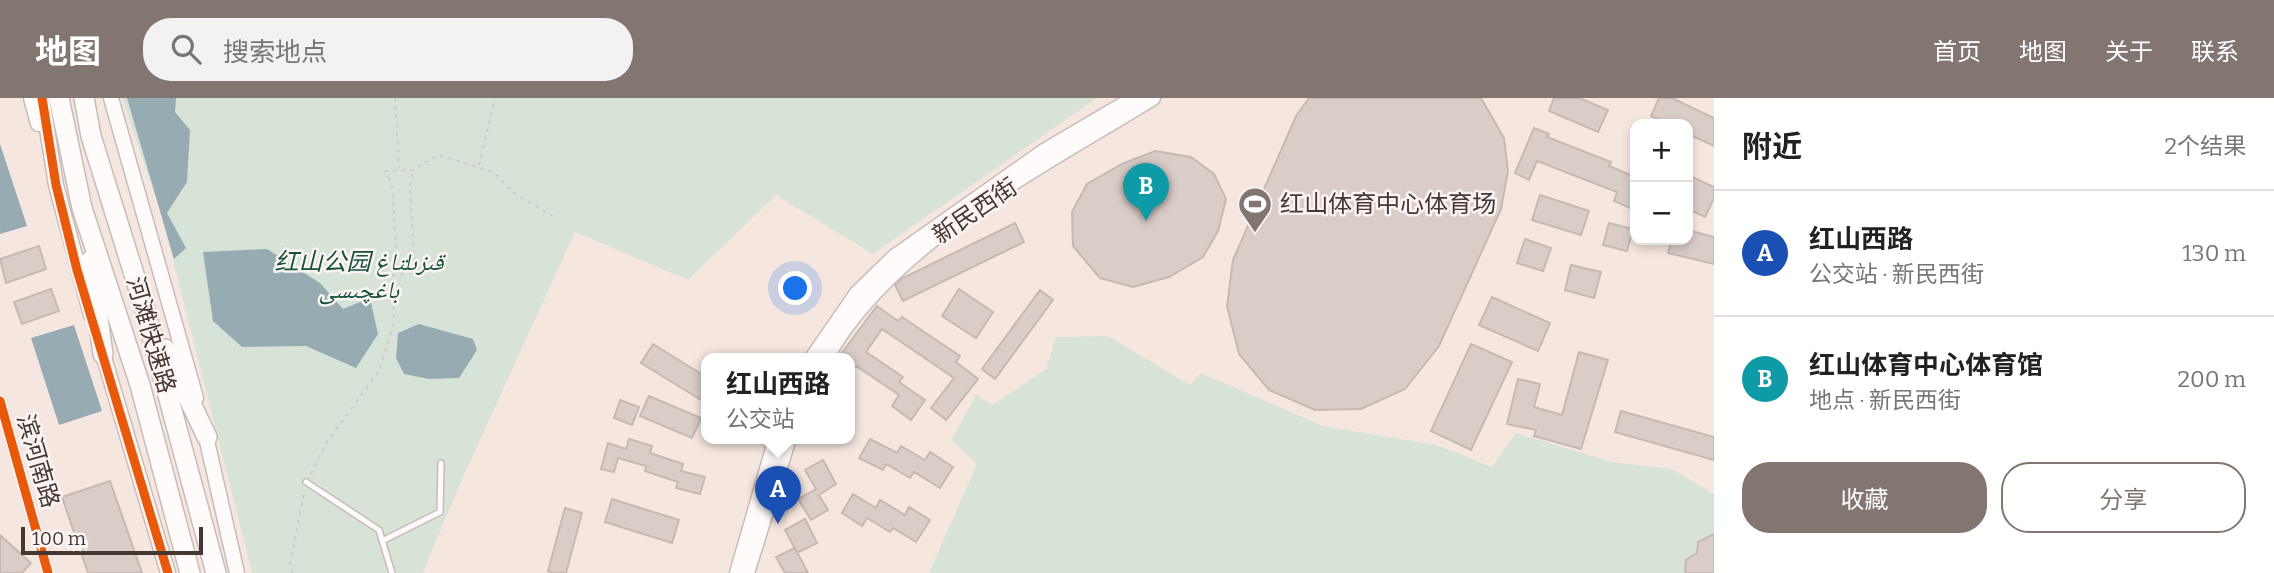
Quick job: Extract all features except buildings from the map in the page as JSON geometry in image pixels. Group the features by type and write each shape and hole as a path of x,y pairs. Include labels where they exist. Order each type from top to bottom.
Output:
{"highway":[{"name":"河滩快速路","path":"59,98 82,208 140,385 190,573"},
{"name":"河滩快速路","path":"84,98 91,136 143,303 216,573"},
{"path":"82,208 103,354"},
{"path":"143,303 207,437"}],"main road":[{"path":"31,98 77,270 168,573"},
{"path":"42,98 56,185"},
{"path":"111,98 207,437 237,573"},
{"name":"新民西街","path":"815,353 857,293 894,257 1044,151 1135,98"},
{"name":"新民西街","path":"830,353 886,278 924,246 1025,177 1153,98"},
{"path":"737,573 774,444"},
{"path":"747,573 787,444"}],"street":[{"name":"滨河南路","path":"0,401 48,573"}],"lane":[{"path":"382,541 440,512 441,463"},
{"path":"306,482 379,530 392,573"}],"path":[{"path":"395,98 398,169"},
{"path":"479,167 495,98"},
{"path":"398,275 393,187 386,171 413,170 438,155 494,172 512,192 552,216"},
{"path":"292,573 290,565 306,482 326,443 379,371 394,322 393,275 415,273 410,184 413,170"}],"green space":[{"name":"红山公园 قىزىلتاغ باغچىسى","path":"122,98 1097,98 873,254 776,195 688,280 575,232 458,488 423,573 252,573 161,213"},
{"path":"1108,336 1190,385 1201,373 1323,426 1437,445 1492,467 1516,433 1612,462 1672,469 1714,494 1714,573 929,573 977,464 951,440 976,395 993,405 1046,369 1056,337"}],"water":[{"path":"127,98 176,98 175,112 190,130 187,182 167,213 186,248 174,259"},
{"path":"0,144 27,226 0,234"},
{"path":"267,249 320,283 343,309 370,298 378,334 356,368 306,346 242,347 213,321 203,252"},
{"path":"419,324 473,339 477,350 459,378 429,379 404,374 396,358 398,333"},
{"path":"74,325 102,411 59,425 31,338"}],"cycle path":[{"path":"42,98 56,185 77,270 168,573"},
{"path":"0,401 48,573"}],"place":[{"name":"红山体育中心体育馆","path":"1146,221"},
{"name":"红山体育中心体育场","path":"1255,234"},
{"name":"红山西路","path":"778,524"}]}
